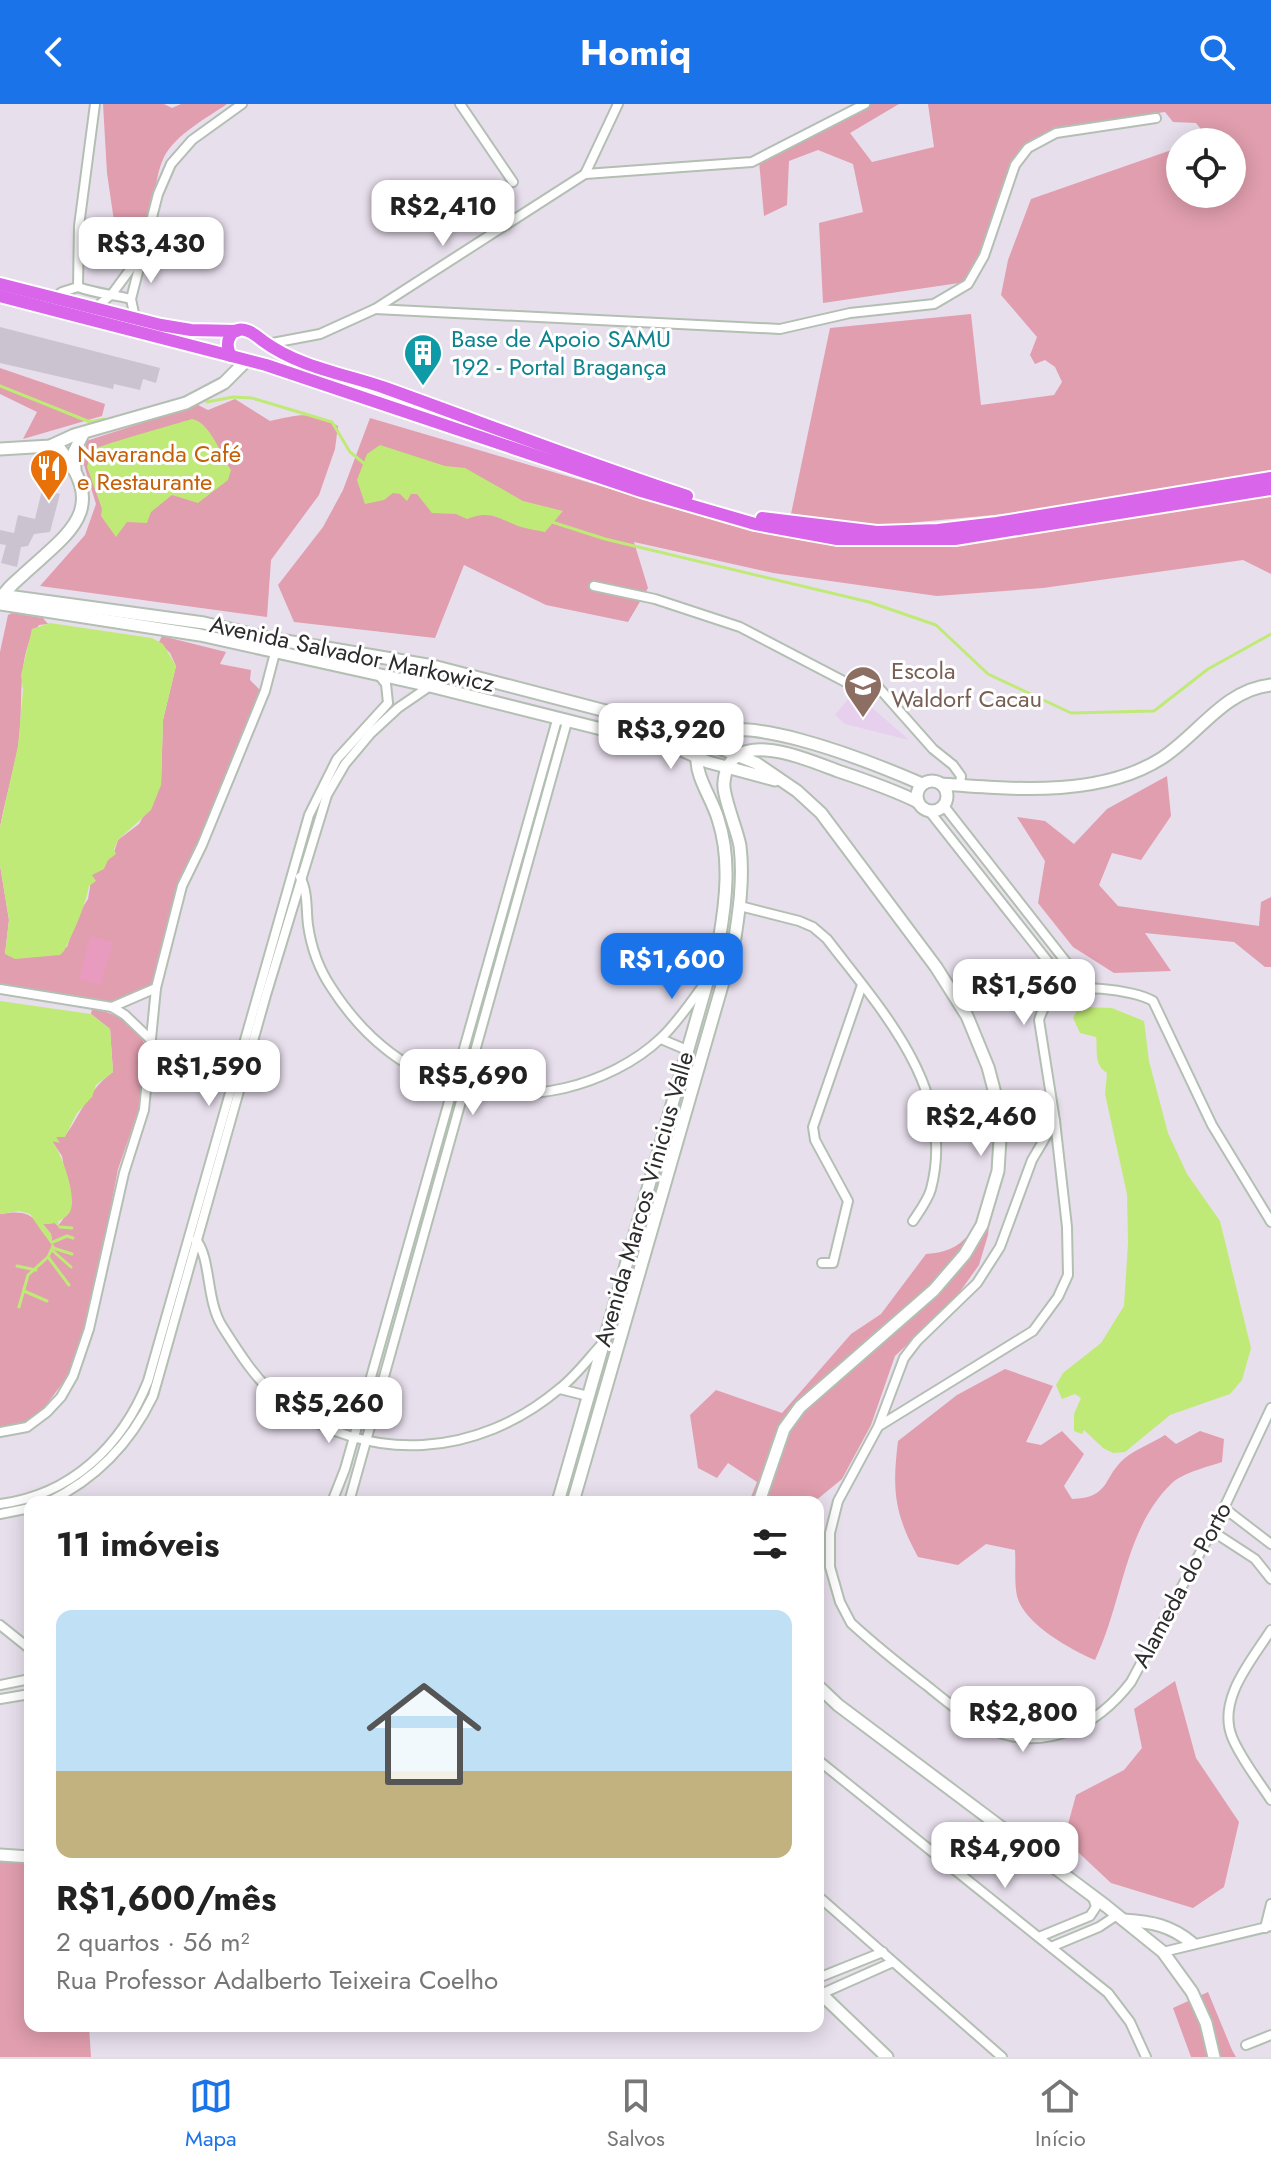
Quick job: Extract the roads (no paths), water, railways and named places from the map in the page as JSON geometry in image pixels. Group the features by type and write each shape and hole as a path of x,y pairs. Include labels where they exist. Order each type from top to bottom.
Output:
{"main road":[{"path":"0,284 191,330 246,330 308,364 384,387 520,438 759,518 877,532 938,530 1271,478"},
{"path":"0,296 247,360 641,491 755,524 837,539 955,539 1271,489"},
{"path":"231,356 227,341 237,331"},
{"path":"247,360 258,349 254,334"}],"street":[{"path":"78,287 79,226 95,104"},
{"path":"135,318 131,299 142,252 158,194 178,152 242,104"},
{"path":"460,104 513,182"},
{"path":"585,174 618,104"},
{"path":"267,344 320,334 375,309 585,174 752,162 865,104"},
{"path":"375,309 780,329 850,313 934,304 968,284 984,256 1015,165 1028,148 1056,133 1156,118"},
{"path":"94,309 112,294 142,252"},
{"path":"54,298 78,287 103,296 112,294 131,299"},
{"path":"228,379 233,362 231,356"},
{"path":"0,449 50,446 186,403 208,394 247,360"},
{"path":"76,474 74,452 83,434"},
{"path":"1,598 77,522 85,498 76,474 60,449 50,446"},
{"path":"594,586 655,599 740,627 857,688 871,679 961,776 960,785 948,802"},
{"name":"Avenida Salvador Markowicz","path":"1,598 204,623 278,640 433,666 705,739 784,782 815,807 838,834 936,967 967,1016 988,1067 997,1101 1000,1139 998,1171 982,1225 965,1254 934,1290 800,1407 784,1429 761,1496"},
{"name":"Avenida Salvador Markowicz","path":"1,598 200,635 430,686 663,745 729,768 784,782"},
{"path":"0,1432 27,1427 47,1412 73,1376 89,1329 124,1173 144,1110 156,988 182,886 265,691 278,640"},
{"path":"379,675 386,684 388,703"},
{"path":"696,757 698,747 705,739 736,729 766,731 835,749 922,784 931,781 973,786 1054,787 1096,783 1130,774 1161,759 1187,741 1233,697 1248,689 1271,685"},
{"path":"296,876 327,795 345,764 371,733 398,708 430,686"},
{"path":"388,703 398,708"},
{"path":"39,1496 78,1475 97,1460 138,1406 192,1239 296,876 309,815 327,776 358,734 388,703"},
{"path":"607,731 616,725 612,713"},
{"path":"334,1496 562,721"},
{"path":"351,1496 562,721"},
{"path":"663,745 698,772"},
{"path":"729,768 739,755 754,750 778,750 893,790 918,802 930,812 1050,964 1054,995 1067,991 1124,990 1153,1001 1212,1125 1271,1222"},
{"name":"Avenida Marcos Vinicius Valle","path":"560,1496 719,941 726,894 725,852 719,821 698,772 696,757"},
{"name":"Avenida Marcos Vinicius Valle","path":"575,1496 734,944 740,906 740,848 723,786 729,768"},
{"path":"918,802 917,793 922,784"},
{"path":"941,784 947,791 948,802 1003,885 1088,990"},
{"path":"930,812 973,786"},
{"path":"296,876 305,889 310,934 320,967 347,1010 378,1045 434,1079 454,1086 504,1095 539,1094 586,1083 620,1067 661,1039 706,982"},
{"path":"992,892 1003,885"},
{"path":"740,906 813,927 827,939 906,1045 923,1078 936,1134 931,1192 913,1221"},
{"path":"719,941 734,944"},
{"path":"822,1263 833,1263 848,1201 815,1140 813,1127 862,985"},
{"path":"112,1007 156,988"},
{"path":"0,989 112,1007 150,1039"},
{"name":"Alameda do Porto","path":"1054,995 1042,1010 1039,1020 1055,1121 1068,1275 1058,1297 1033,1331 878,1427 838,1501 830,1533 830,1567 840,1602 851,1623 953,1706 992,1730 1033,1740 1078,1729 1116,1701 1131,1682 1224,1508 1271,1408"},
{"path":"661,1039 687,1050"},
{"path":"878,1427 904,1358 917,1341 977,1283 1000,1247 1032,1160 1055,1121"},
{"path":"192,1239 204,1257 213,1308 254,1372 281,1401 316,1423 353,1438 385,1446 439,1445 482,1434 522,1414 560,1389 604,1341"},
{"path":"60,1496 103,1466 140,1421 158,1383 192,1239"},
{"path":"560,1389 588,1396"},
{"path":"0,1504 24,1499"},
{"path":"1224,1508 1271,1544"},
{"path":"0,1514 24,1509"},
{"path":"1212,1531 1255,1559 1271,1579"},
{"path":"0,1625 24,1644"},
{"path":"1271,1630 1238,1683 1229,1715 1230,1734 1271,1800"},
{"path":"0,1685 24,1680"},
{"path":"824,1692 1163,1952 1192,1992 1206,2023 1214,2057"},
{"path":"0,1699 24,1695"},
{"path":"824,1765 1108,1993 1130,2022 1146,2057"},
{"path":"0,1855 24,1857"},
{"path":"1039,1937 1090,1916 1096,1907 1093,1896"},
{"path":"824,1901 1002,2057"},
{"path":"1163,1952 1268,1927 1271,1904"},
{"path":"1051,1947 1120,1917 1174,1928 1192,1943"},
{"path":"824,1976 883,1952"},
{"path":"824,1990 893,1962"},
{"path":"824,1997 887,2057"},
{"path":"1246,2045 1271,2035"}],"waterway":[{"path":"0,386 90,422 104,419"},
{"path":"207,402 233,397 252,398 332,422 350,452 366,465"},
{"path":"552,522 605,539 869,602 936,625 988,674 1071,713 1154,711 1208,669 1271,634"},
{"path":"60,1227 72,1228"},
{"path":"53,1242 67,1236 73,1238"},
{"path":"19,1307 28,1275 48,1257 53,1246"},
{"path":"53,1248 72,1254"},
{"path":"53,1251 71,1267"},
{"path":"48,1257 69,1285"},
{"path":"17,1266 36,1270"},
{"path":"24,1291 47,1301"}],"place":[{"name":"Base de Apoio SAMU 192 - Portal Bragança","path":"423,387"},
{"name":"Navaranda Café e Restaurante","path":"49,502"},
{"name":"Escola Waldorf Cacau","path":"863,719"}]}
